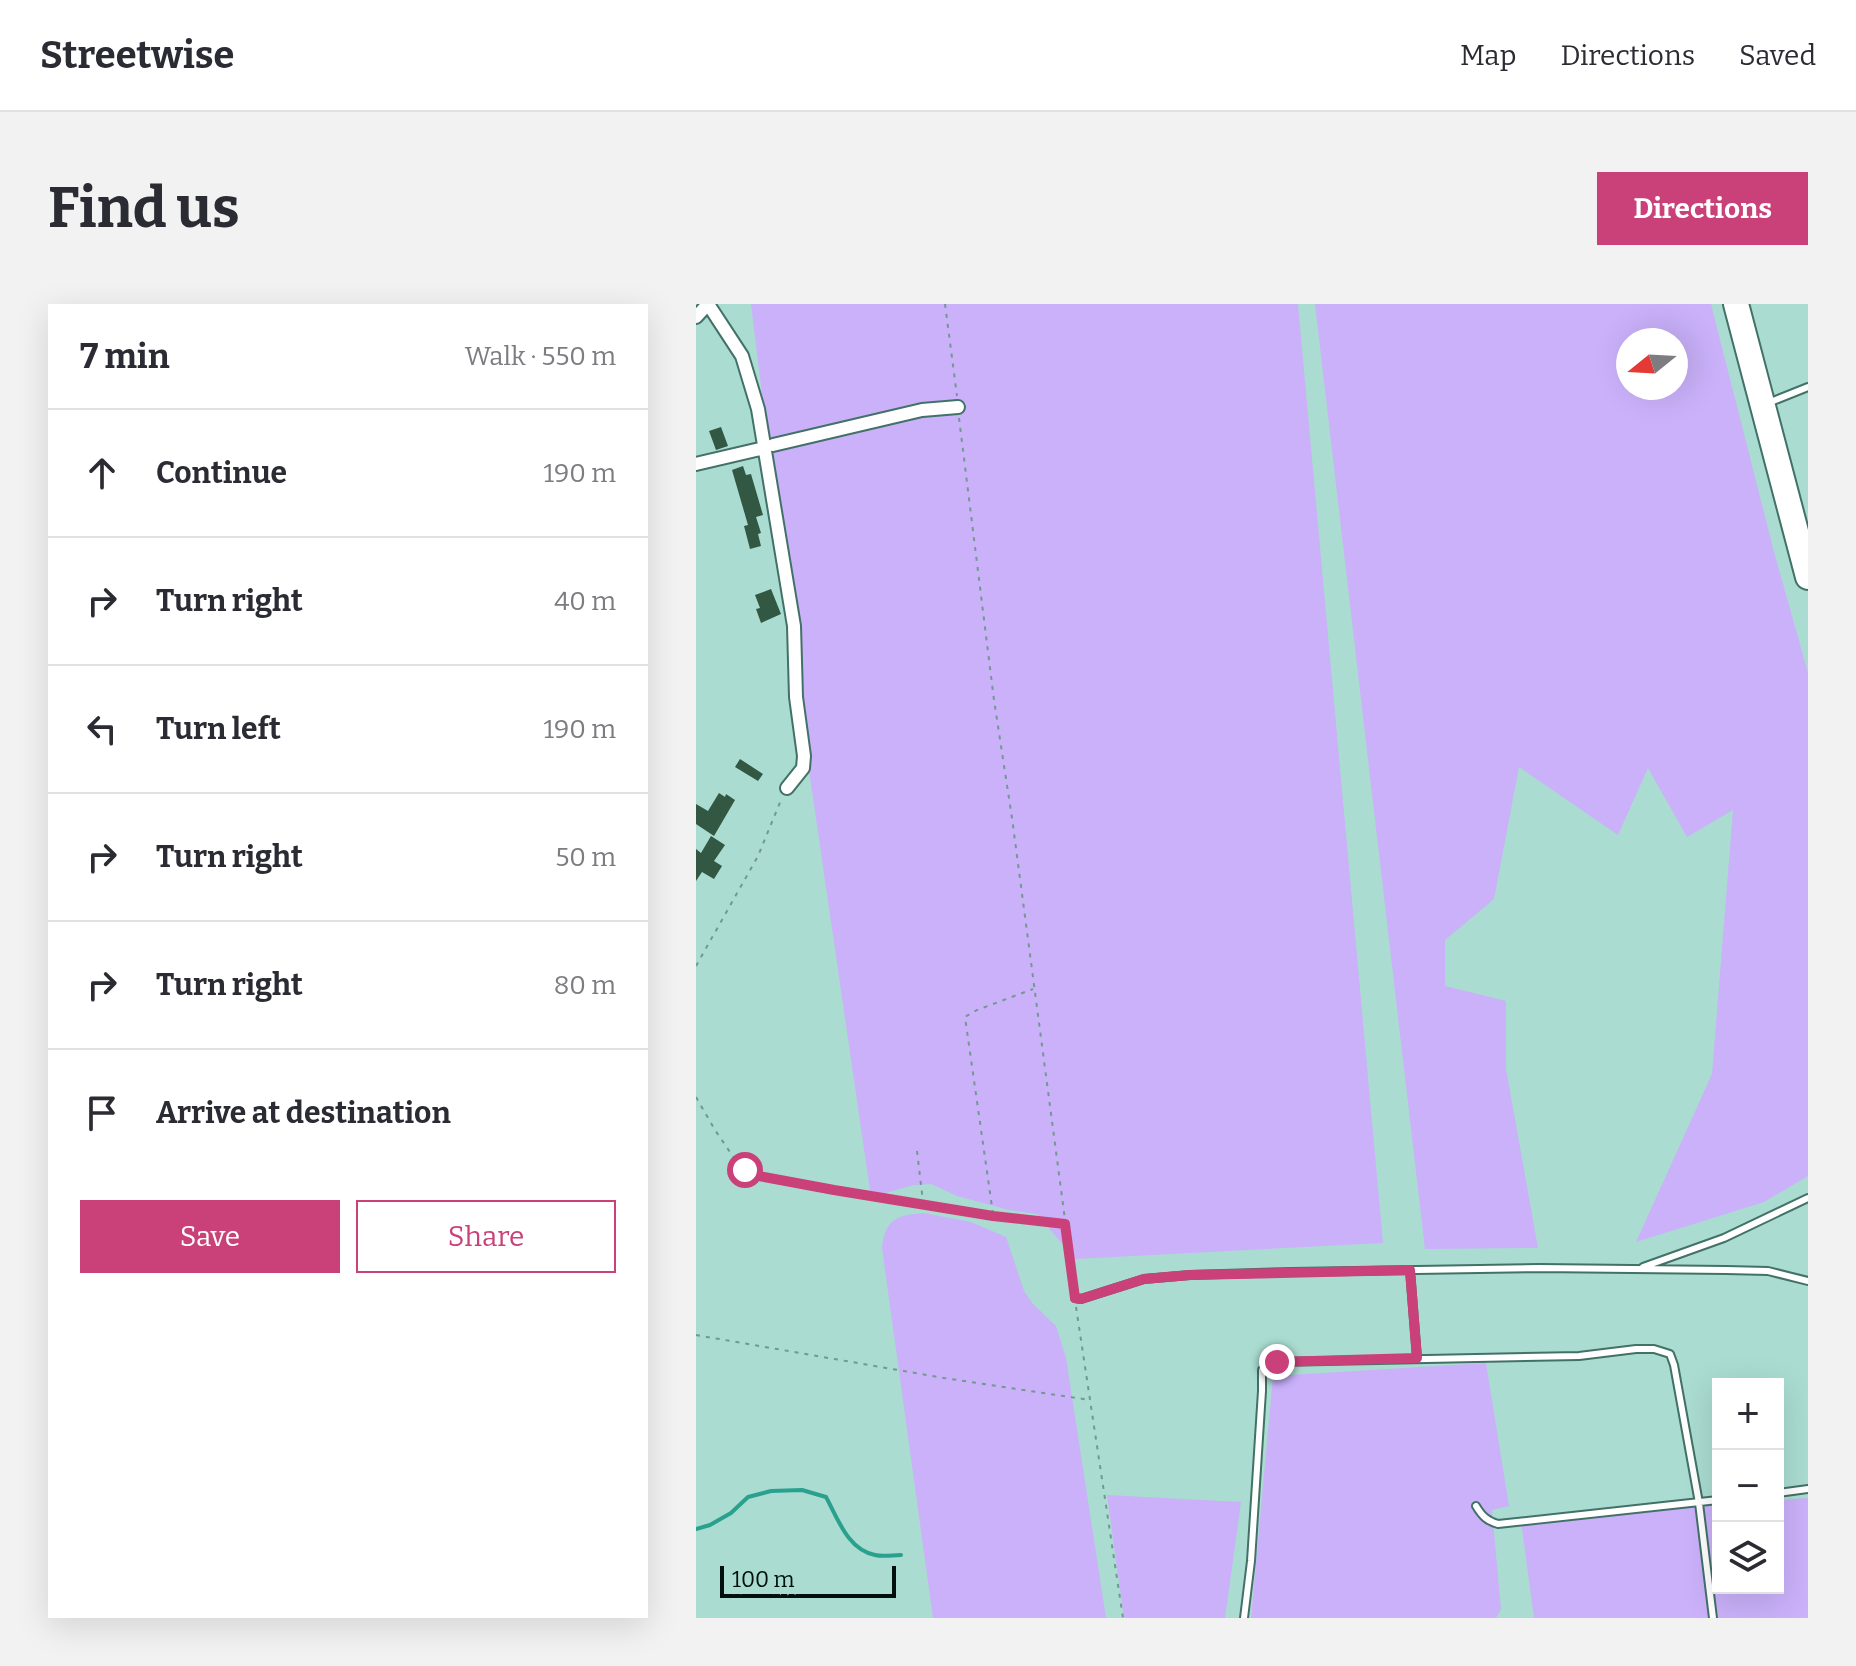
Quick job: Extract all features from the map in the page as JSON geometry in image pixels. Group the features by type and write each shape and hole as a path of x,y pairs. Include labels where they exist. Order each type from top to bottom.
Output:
{"highway":[{"path":"1736,304 1808,577"},
{"path":"1747,304 1808,534"}],"street":[{"path":"696,317 708,304 742,356 768,447 794,626 796,697 804,756 803,768 787,788"},
{"path":"696,464 922,410 958,407"}],"lane":[{"path":"1773,401 1808,387"},
{"path":"1639,1269 1724,1238 1808,1198"},
{"path":"1075,1298 1081,1299 1144,1279 1190,1275 1639,1269 1768,1271 1808,1281"},
{"path":"1410,1270 1417,1358"},
{"path":"1244,1618 1251,1561 1262,1370 1267,1366 1277,1362 1579,1356 1636,1349 1654,1349 1670,1354 1699,1503 1713,1618"},
{"path":"1784,1492 1808,1489"},
{"path":"1476,1506 1482,1516 1498,1524 1712,1501"}],"path":[{"path":"945,304 994,700 1075,1298 1123,1618"},
{"path":"696,966 758,856 787,788"},
{"path":"993,1216 965,1017 1034,988"},
{"path":"696,1097 734,1158 750,1173 993,1216 1065,1224"},
{"path":"917,1151 923,1203"},
{"path":"696,1335 1090,1400"}],"shaded area":[{"path":"751,304 1298,304 1383,1243 1075,1259 1037,1214 957,1196 931,1184 914,1185 871,1197 801,715"},
{"path":"1315,304 1711,304 1808,673 1808,1176 1764,1202 1636,1242 1712,1074 1733,810 1687,837 1648,768 1618,835 1519,767 1494,899 1445,940 1445,986 1506,1001 1506,1069 1538,1248 1425,1249"},
{"path":"924,1213 971,1222 1006,1237 1024,1291 1056,1326 1066,1358 1106,1618 933,1618 882,1248 886,1231 894,1220"},
{"path":"1486,1363 1509,1506 1492,1510 1501,1609 1496,1618 1251,1618 1273,1376"},
{"path":"1107,1495 1241,1502 1225,1618 1124,1618"},
{"path":"1808,1498 1808,1618 1534,1618 1521,1521 1712,1505 1712,1594 1784,1594 1784,1500"}],"building":[{"path":"721,427 728,446 716,450 709,431"},
{"path":"743,466 746,475 751,474 763,515 756,517 761,546 750,549 744,526 748,525 732,470"},
{"path":"771,589 781,614 761,623 755,595"},
{"path":"740,759 763,774 758,781 735,767"},
{"path":"719,793 735,800 714,836 696,824 696,804 708,811"},
{"path":"711,836 725,845 714,861 722,866 714,879 702,872 696,881 696,849 701,853"}],"waterway":[{"path":"696,1529 731,1513 748,1497 771,1491 802,1490 826,1497 845,1532 858,1547 875,1555 901,1555"}],"route":[{"path":"745,1170 759,1176 834,1190 993,1216 1065,1224 1075,1298 1081,1299 1144,1279 1190,1275 1410,1270 1417,1358 1277,1362"}]}
